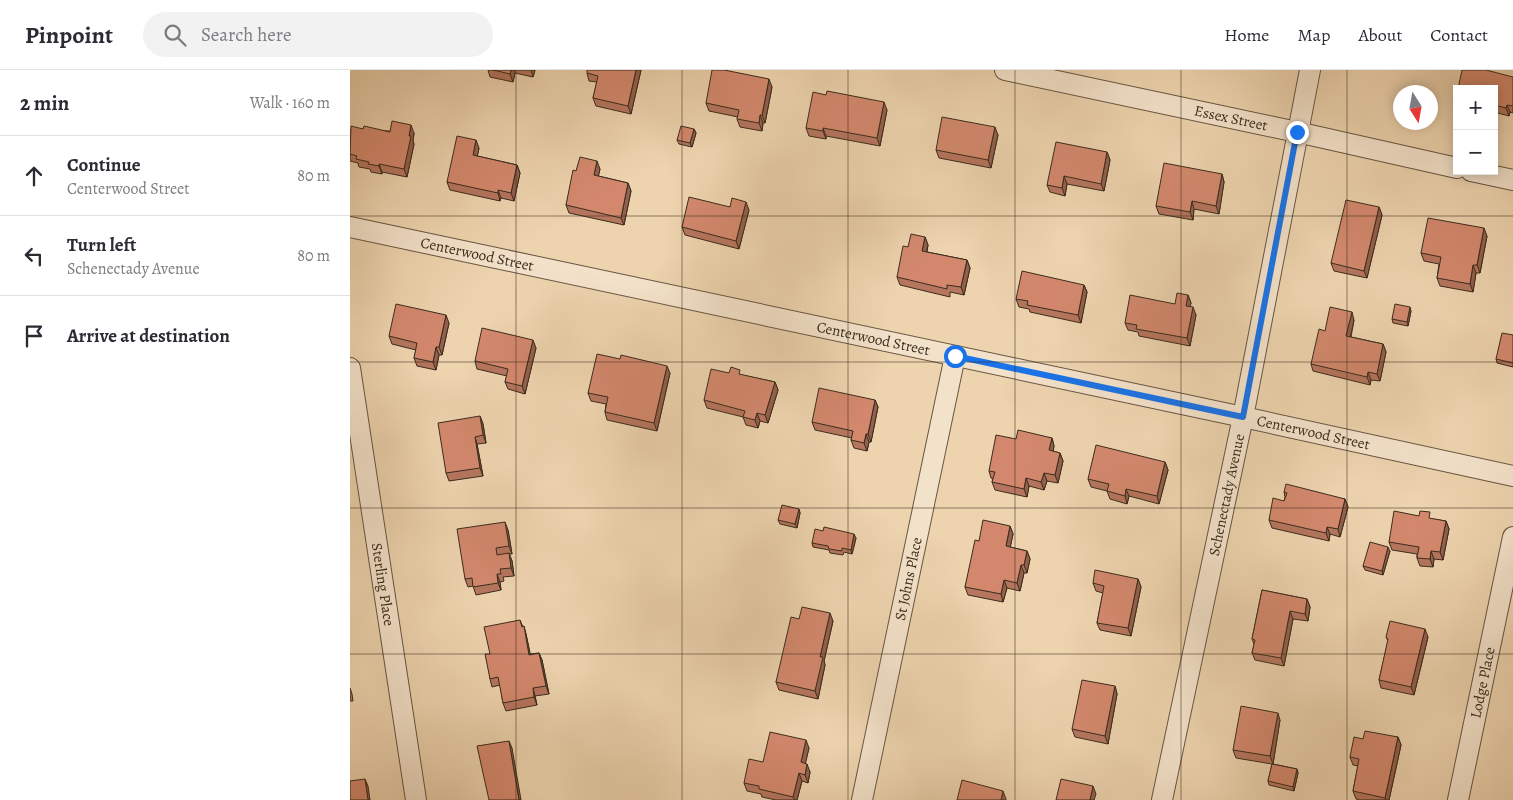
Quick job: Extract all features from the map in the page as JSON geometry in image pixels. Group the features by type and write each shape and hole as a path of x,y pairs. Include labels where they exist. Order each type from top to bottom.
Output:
{"street":[{"name":"Essex Street","path":"1005,70 1453,167"},
{"name":"Schenectady Avenue","path":"1162,800 1243,417 1310,70"},
{"path":"1490,175 1513,180"},
{"name":"Centerwood Street","path":"350,227 1513,476"},
{"name":"St Johns Place","path":"862,800 955,356"},
{"name":"Sterling Place","path":"350,368 416,800"},
{"name":"Lodge Place","path":"1458,800 1513,537"}],"building":[{"path":"493,70 511,70 510,74"},
{"path":"587,70 636,70 628,106 593,98 598,76 587,73"},
{"path":"712,70 724,70 769,79 759,123 737,119 739,110 706,103"},
{"path":"1462,70 1486,70 1513,77 1513,106 1507,105 1506,108 1498,106 1498,85 1459,85"},
{"path":"827,91 884,102 877,138 823,128 823,131 806,128 813,92 826,95"},
{"path":"942,117 995,127 988,160 936,150"},
{"path":"392,121 411,125 409,136 411,136 404,169 379,164 379,166 368,164 369,162 356,159 357,156 350,154 351,126 363,129 364,126 390,132"},
{"path":"681,126 694,129 690,143 677,140"},
{"path":"457,136 476,140 473,155 517,165 511,193 498,190 498,193 447,182"},
{"path":"1056,142 1107,152 1101,184 1064,176 1062,188 1047,185"},
{"path":"580,157 597,161 594,175 628,183 621,218 566,205 573,170 576,171"},
{"path":"1164,163 1222,174 1216,206 1192,201 1190,212 1156,206"},
{"path":"689,197 730,207 732,198 746,202 736,241 682,227"},
{"path":"1346,200 1379,207 1364,271 1331,263"},
{"path":"1428,218 1484,228 1477,265 1473,265 1470,284 1437,278 1441,257 1421,253"},
{"path":"911,234 925,237 922,251 967,260 961,287 947,285 947,289 897,277 903,246 908,247"},
{"path":"1022,271 1084,285 1078,315 1027,305 1028,301 1016,299"},
{"path":"1177,293 1188,295 1186,306 1193,307 1187,338 1136,329 1137,325 1125,323 1130,295 1175,304"},
{"path":"396,304 446,315 439,347 436,347 433,362 414,358 417,343 389,336"},
{"path":"1395,304 1410,307 1407,322 1392,319"},
{"path":"1330,307 1352,312 1346,336 1383,344 1377,374 1368,372 1367,377 1311,364 1319,329 1325,331"},
{"path":"482,328 533,340 522,386 505,382 508,369 475,361"},
{"path":"1502,333 1513,335 1513,363 1496,359"},
{"path":"597,354 620,359 621,355 667,366 654,423 605,412 608,397 588,393"},
{"path":"731,367 740,370 739,374 775,382 765,415 757,413 755,420 743,417 745,411 704,400 711,369 729,373"},
{"path":"819,388 875,400 868,434 866,434 864,443 851,440 853,431 812,422"},
{"path":"480,416 483,435 475,437 480,468 446,473 438,423"},
{"path":"1018,430 1052,438 1049,450 1060,453 1055,475 1044,473 1041,482 1026,478 1024,489 992,482 995,472 989,471 996,435 1016,439"},
{"path":"1096,445 1165,462 1157,496 1126,489 1125,496 1107,491 1109,484 1088,479"},
{"path":"1286,484 1345,499 1338,529 1327,527 1326,533 1269,520 1273,498 1284,501 1287,493 1284,492"},
{"path":"782,505 799,509 795,524 778,520"},
{"path":"1394,511 1419,516 1420,511 1430,512 1429,518 1446,521 1440,552 1431,551 1430,559 1417,558 1419,547 1389,542"},
{"path":"983,520 1010,526 1006,546 1027,551 1024,565 1021,565 1017,583 1004,580 1001,594 965,587 975,540 979,541"},
{"path":"505,522 509,546 496,548 497,555 509,553 511,568 500,569 501,574 497,574 498,583 473,587 472,578 465,579 457,529"},
{"path":"824,527 854,534 851,550 842,548 842,551 829,549 828,546 812,543 815,529 823,531"},
{"path":"1370,542 1388,547 1382,571 1363,566"},
{"path":"1095,570 1138,579 1128,628 1097,623 1104,586 1093,583"},
{"path":"1262,590 1307,599 1305,614 1290,611 1281,658 1252,653 1255,640 1252,639"},
{"path":"802,607 830,613 820,657 823,657 815,691 776,682 791,617 799,619"},
{"path":"520,620 522,627 524,626 529,655 539,653 546,686 533,688 534,697 503,703 498,677 490,679 485,654 490,654 484,627"},
{"path":"1390,621 1425,629 1411,687 1379,680"},
{"path":"1082,680 1115,686 1105,736 1072,729"},
{"path":"1241,706 1278,713 1270,756 1233,750"},
{"path":"1365,731 1398,737 1385,798 1353,791 1359,759 1350,757 1354,737 1363,739"},
{"path":"770,732 806,740 801,762 807,764 805,775 799,773 793,797 759,789 759,786 744,783 749,759 763,762"},
{"path":"509,741 519,800 489,800 477,746"},
{"path":"1272,764 1297,769 1293,787 1268,781"},
{"path":"365,779 368,800 350,800 350,781"},
{"path":"1061,779 1093,786 1090,800 1056,800"},
{"path":"962,780 1003,791 1001,800 957,800"}],"route":[{"path":"955,356 1243,417 1297,132"}]}
